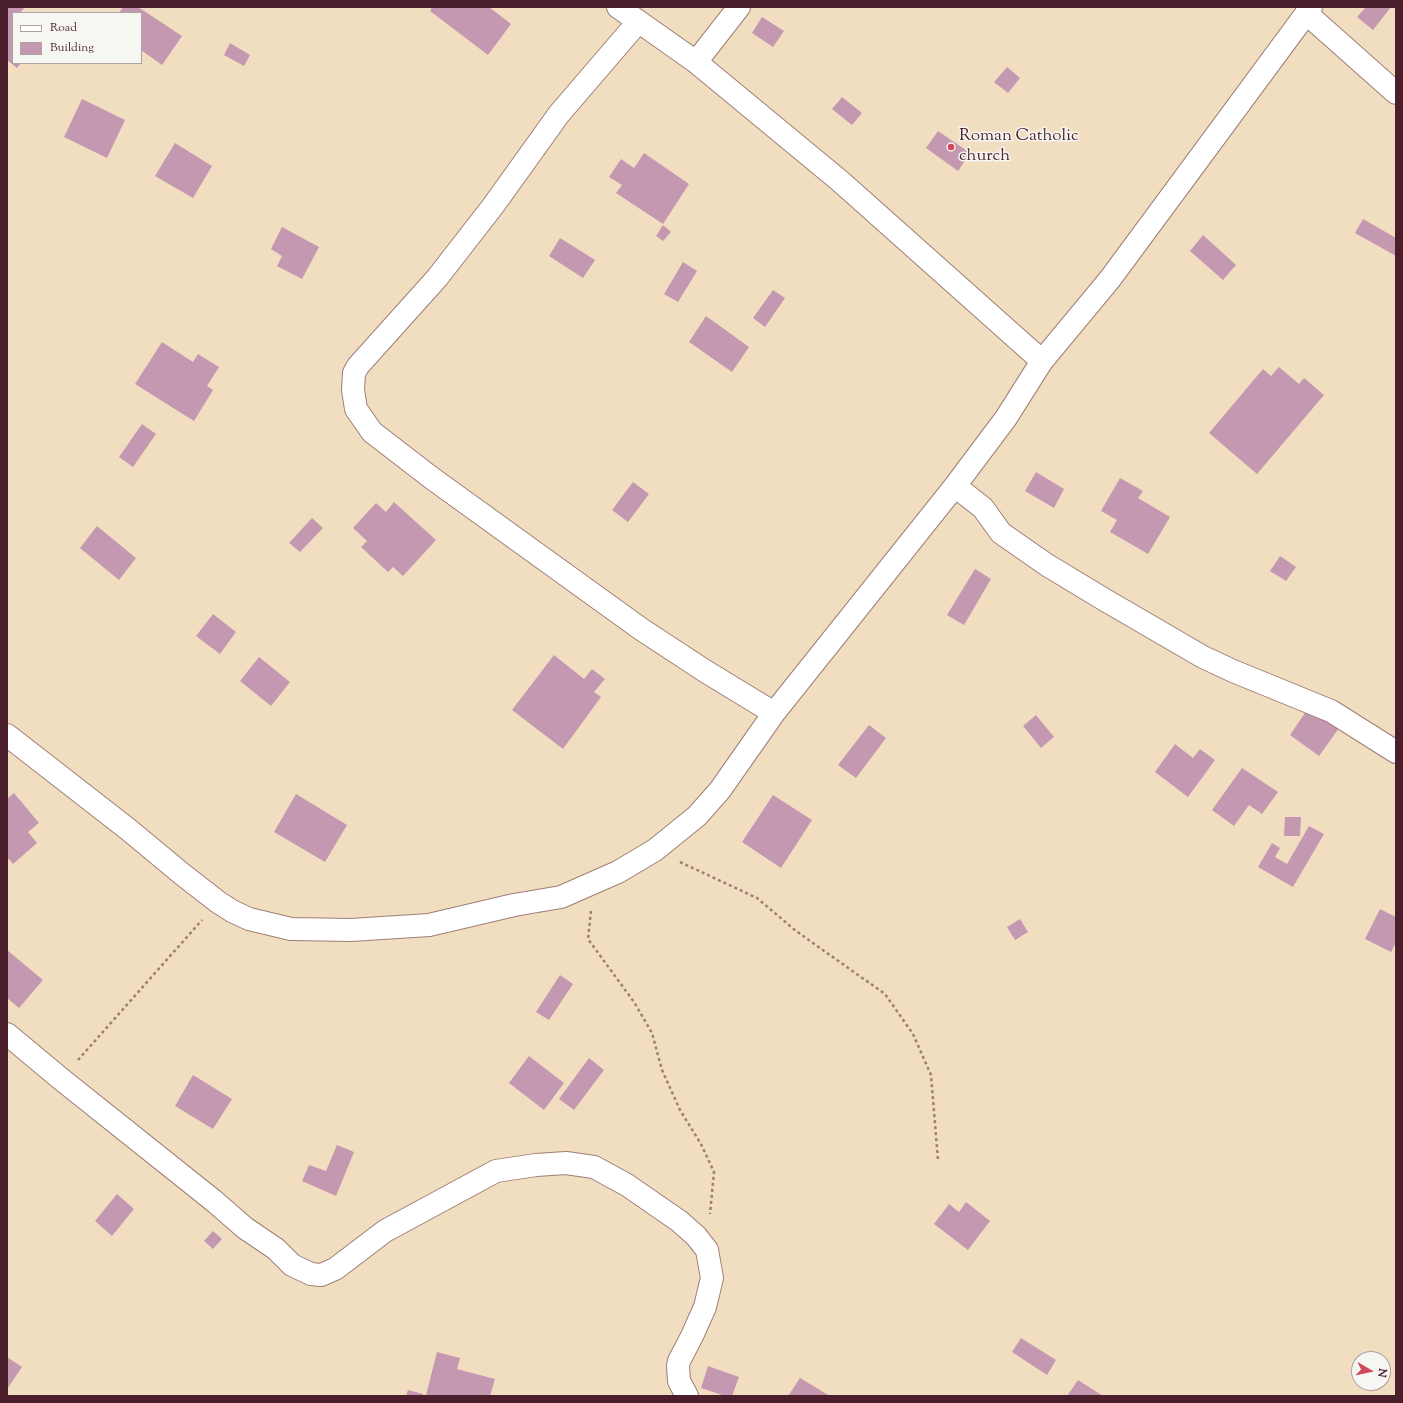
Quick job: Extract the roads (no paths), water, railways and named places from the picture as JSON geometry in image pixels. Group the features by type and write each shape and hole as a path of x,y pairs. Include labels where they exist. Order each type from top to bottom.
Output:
{"street":[{"path":"618,7 696,62 840,181 1042,361"},
{"path":"696,62 739,7"},
{"path":"7,735 129,830 218,902 232,911 249,918 290,929 351,930 429,925 561,897 618,872 655,850 698,816 720,790 774,713 955,486 1006,418 1042,361 1110,279 1308,10 1396,93"},
{"path":"638,22 559,114 493,206 437,278 358,366 354,373 352,390 356,409 372,432 433,479 641,628 705,671 774,713"},
{"path":"955,486 982,508 1001,533 1047,565 1105,600 1203,657 1233,671 1331,711 1396,752"},
{"path":"7,1034 61,1079 214,1200 245,1228 276,1249 292,1265 311,1274 321,1275 335,1269 384,1231 496,1171 536,1165 566,1163 594,1167 627,1185 679,1221 696,1236 707,1250 712,1278 705,1307 678,1366 679,1381 687,1396"}],"place":[{"name":"Roman Catholic church","path":"951,147"}]}
